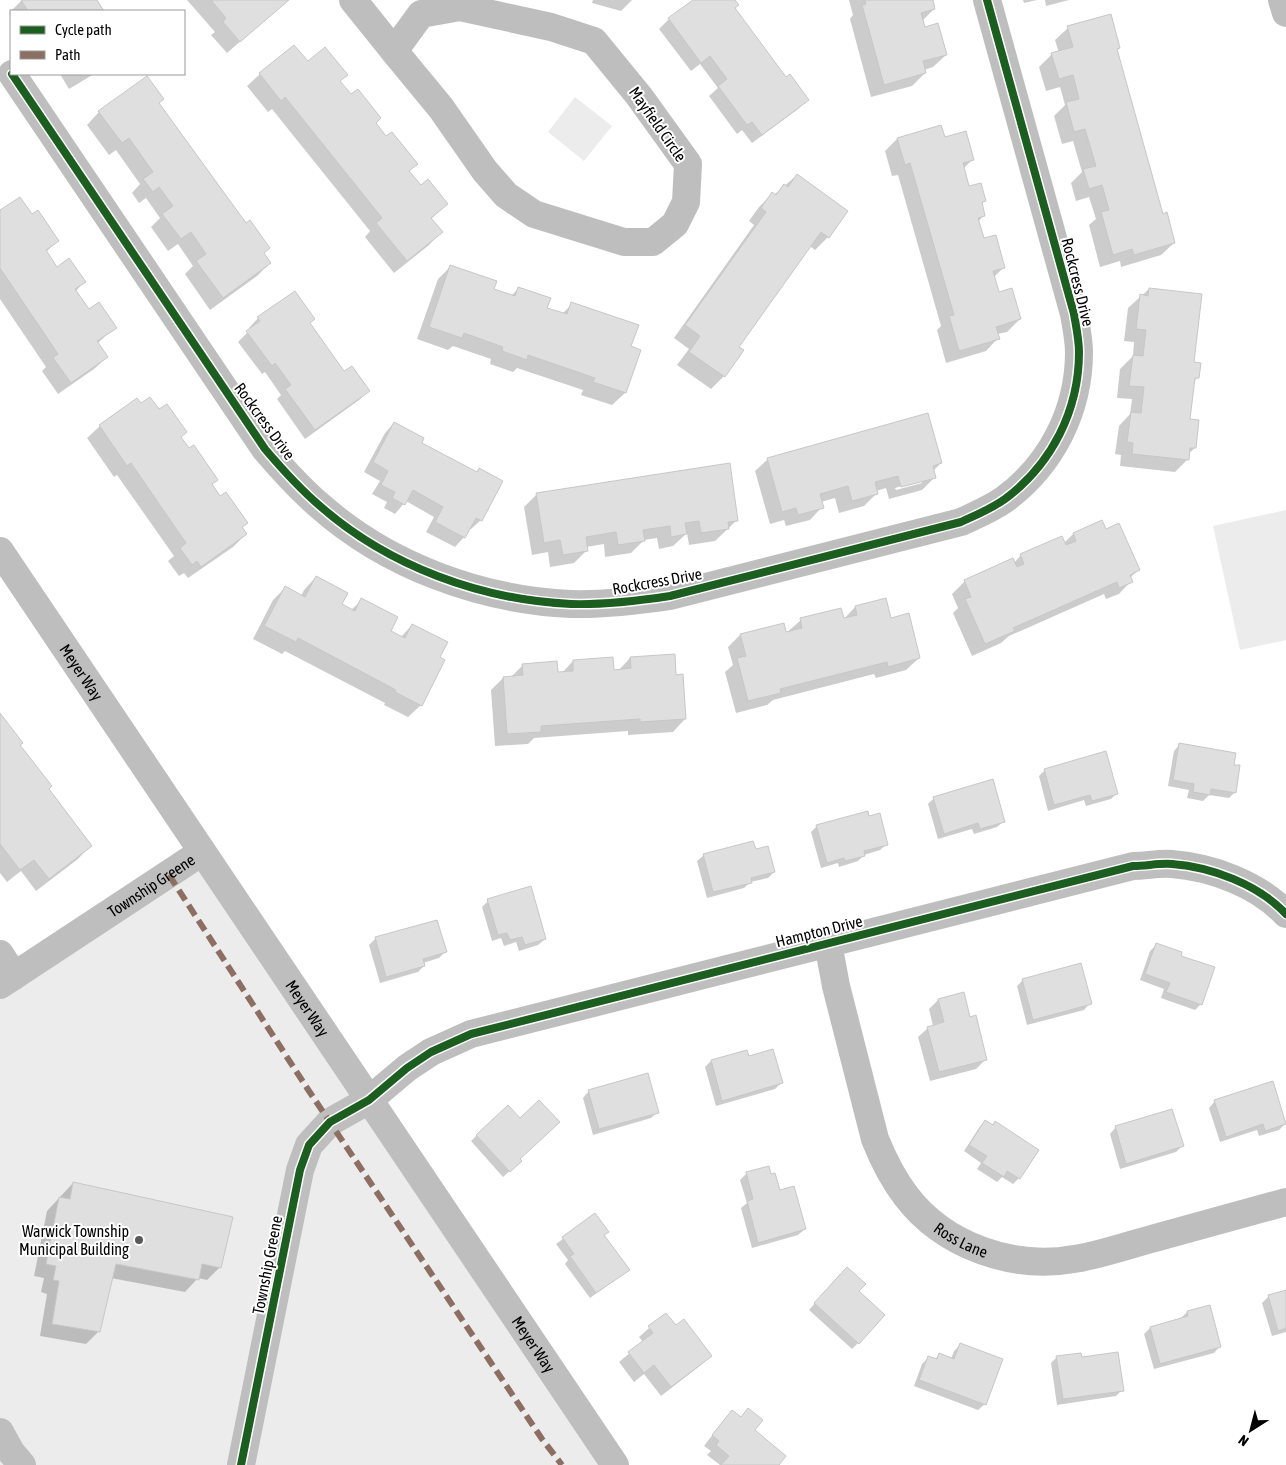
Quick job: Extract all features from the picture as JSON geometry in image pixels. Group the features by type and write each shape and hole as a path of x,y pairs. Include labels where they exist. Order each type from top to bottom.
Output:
{"street":[{"name":"Mayfield Circle","path":"354,0 394,51 441,108 485,171 506,195 534,214 624,242 653,242 675,224 686,202 688,164 639,96 594,41 551,28 460,7 421,14 394,51"},
{"name":"Rockcress Drive","path":"13,75 264,449 301,489 322,508 366,540 405,562 486,592 543,602 571,604 619,603 670,596 961,522 984,512 1005,499 1032,475 1055,445 1066,422 1076,387 1079,351 1074,314 987,0"},
{"path":"1282,0 1286,13"},
{"name":"Rockcress Drive","path":"0,56 10,70"},
{"name":"Meyer Way","path":"0,551 616,1465"},
{"name":"Township Greene","path":"5,972 202,852"},
{"name":"Hampton Drive","path":"369,1100 407,1068 431,1052 472,1034 1133,866 1169,864 1194,867 1229,877 1263,895 1286,914"},
{"name":"Ross Lane","path":"828,943 836,986 875,1140 885,1163 912,1202 923,1214 954,1238 988,1253 1012,1259 1037,1262 1074,1259 1286,1202"},
{"name":"Township Greene","path":"241,1465 300,1170 309,1145 330,1122 369,1100"},
{"path":"0,1432 11,1452 22,1465"}],"shaded area":[{"path":"575,97 612,126 584,161 548,132"},
{"path":"1286,510 1286,640 1240,650 1213,526"},
{"path":"202,852 615,1465 0,1465 0,954 14,975"}],"building":[{"path":"21,0 97,0 103,10 27,10"},
{"path":"211,0 289,0 240,42 223,22 226,18"},
{"path":"693,0 735,0 739,5 735,8 786,77 790,74 809,100 762,135 752,122 747,125 718,86 727,79 710,56 701,63 668,18"},
{"path":"865,0 933,0 935,9 921,13 925,27 938,23 947,55 923,61 926,73 884,85 862,5 866,4"},
{"path":"1111,14 1120,48 1117,49 1163,214 1167,212 1175,243 1134,255 1132,249 1113,255 1101,212 1109,210 1102,185 1089,189 1083,169 1096,166 1085,129 1074,132 1066,102 1079,99 1073,75 1059,79 1051,53 1073,47 1067,26"},
{"path":"294,45 308,61 325,47 348,75 340,81 351,94 358,89 381,118 376,123 386,136 392,132 418,164 409,171 421,185 428,179 448,204 431,218 443,232 407,261 376,223 382,218 285,97 281,101 259,73"},
{"path":"147,76 164,99 159,103 246,223 250,220 270,248 264,253 271,263 223,298 196,261 206,254 191,232 181,239 162,214 173,206 159,187 153,192 143,179 153,172 129,138 122,143 98,111"},
{"path":"941,125 945,137 966,131 974,160 963,163 969,186 981,183 986,201 982,202 985,216 978,218 984,238 996,235 1005,268 993,271 999,292 1012,288 1021,319 996,327 1000,339 959,351 949,316 954,315 910,163 905,165 897,138"},
{"path":"797,174 848,211 829,238 821,232 739,347 744,350 725,377 689,352 700,336 685,325 766,212 761,208 772,192 776,195 784,184 788,187"},
{"path":"20,197 32,214 38,210 59,241 46,250 57,267 69,258 86,282 75,289 89,309 99,302 117,328 97,341 108,357 71,383 53,358 58,354 0,268 0,210"},
{"path":"450,265 497,281 494,289 515,296 518,287 551,298 547,308 567,314 571,302 639,325 631,346 641,350 626,393 593,382 595,378 528,355 527,360 502,351 503,347 464,333 462,338 429,327"},
{"path":"1149,288 1202,294 1194,362 1201,363 1199,378 1195,378 1190,419 1199,420 1196,448 1190,448 1189,460 1132,454 1133,443 1127,442 1131,412 1141,413 1144,387 1129,386 1133,355 1143,356 1146,330 1136,329 1140,294 1148,296"},
{"path":"295,291 315,319 310,323 344,371 352,366 370,391 315,430 285,389 291,385 275,363 272,366 246,331 260,321 257,317"},
{"path":"150,397 159,409 167,404 187,432 181,437 189,448 194,445 218,480 212,484 220,496 226,492 248,523 242,527 247,534 201,567 197,561 192,565 180,548 186,543 131,463 127,466 99,425 137,398 141,403"},
{"path":"928,413 942,463 933,466 936,478 901,487 898,476 875,482 878,494 852,501 848,486 820,494 824,508 798,515 796,508 782,512 767,458"},
{"path":"394,422 424,438 422,443 477,472 479,468 503,481 482,521 476,518 465,538 435,522 443,507 413,490 405,505 392,498 395,492 381,485 388,471 373,462"},
{"path":"730,463 738,521 728,522 729,529 701,533 699,521 685,523 687,534 671,537 670,526 643,530 645,541 618,545 616,532 586,537 588,551 563,555 560,540 544,543 536,493"},
{"path":"1102,520 1106,529 1119,523 1140,570 1130,575 1133,582 1119,588 1117,582 1013,628 1015,631 985,644 965,599 971,597 964,580 1013,558 1017,567 1024,564 1020,554 1062,536 1066,545 1076,541 1073,533"},
{"path":"316,576 348,593 342,604 355,611 361,598 398,617 391,631 405,638 412,624 448,642 440,657 445,660 422,706 395,692 396,690 298,638 296,642 264,626 285,586 305,597"},
{"path":"886,598 891,618 909,613 920,658 888,667 887,662 780,689 781,693 748,701 737,658 746,656 740,634 784,623 786,632 802,628 800,618 841,608 844,618 857,615 855,606"},
{"path":"675,654 676,675 683,674 686,719 640,722 640,719 541,726 541,732 507,734 503,677 523,675 522,664 557,661 558,672 573,671 573,660 613,657 614,670 631,668 630,657"},
{"path":"0,713 23,743 20,745 52,786 49,789 92,846 49,879 34,860 20,870 0,844"},
{"path":"1179,743 1236,753 1234,765 1240,765 1236,793 1211,789 1210,795 1193,792 1194,784 1173,780"},
{"path":"1106,751 1118,794 1092,801 1090,795 1054,805 1044,769"},
{"path":"993,779 1005,822 980,829 978,823 944,834 933,797"},
{"path":"868,811 869,816 880,813 888,845 864,851 865,856 845,861 844,858 827,863 816,825"},
{"path":"753,841 756,849 768,846 775,872 751,878 752,883 713,892 703,854"},
{"path":"531,886 546,939 525,945 522,937 510,940 507,933 498,935 487,899"},
{"path":"437,920 447,952 423,959 425,966 386,977 375,937"},
{"path":"1156,943 1182,952 1181,956 1215,967 1202,1005 1166,992 1170,983 1145,974"},
{"path":"1081,963 1092,1004 1033,1020 1022,979"},
{"path":"964,992 970,1017 976,1015 987,1060 939,1072 927,1027 944,1022 938,999"},
{"path":"773,1049 783,1083 722,1101 711,1060 747,1050 749,1056"},
{"path":"648,1073 659,1113 599,1129 588,1090"},
{"path":"1273,1081 1286,1124 1265,1131 1263,1124 1226,1137 1214,1100"},
{"path":"539,1100 560,1122 520,1159 522,1161 510,1172 476,1135 508,1105 520,1118"},
{"path":"1172,1109 1184,1146 1126,1164 1115,1126"},
{"path":"985,1120 993,1125 995,1121 1039,1150 1020,1179 1007,1171 1004,1177 982,1163 987,1156 969,1145"},
{"path":"769,1166 771,1174 775,1173 780,1190 794,1186 806,1229 758,1243 747,1201 753,1199 746,1172"},
{"name":"Warwick Township Municipal Building","path":"73,1182 233,1217 221,1268 202,1264 199,1280 116,1264 100,1332 52,1324 59,1281 53,1280 56,1266 46,1264 59,1197 70,1199"},
{"path":"595,1213 609,1232 604,1235 630,1270 596,1293 570,1256 574,1254 562,1237"},
{"path":"847,1267 866,1284 859,1291 885,1315 859,1344 814,1303"},
{"path":"1286,1290 1286,1328 1278,1331 1268,1295"},
{"path":"1210,1305 1221,1347 1160,1364 1150,1327 1188,1316 1187,1311"},
{"path":"666,1313 676,1325 684,1319 712,1356 671,1387 654,1365 644,1373 628,1352 653,1333 648,1326"},
{"path":"960,1343 1003,1359 986,1405 919,1380 928,1356 937,1359 939,1353 954,1359"},
{"path":"1118,1352 1124,1391 1063,1399 1056,1356 1081,1353 1082,1357"},
{"path":"748,1408 763,1420 755,1430 786,1456 779,1465 721,1465 729,1456 716,1445 719,1441 712,1435 732,1410 741,1417"}],"marked path":[{"path":"169,875 307,1088 542,1439 562,1465"}],"cycle path":[{"path":"13,75 265,449 291,479 313,499 347,527 375,546 437,576 470,587 537,601 571,604 609,603 670,596 961,522 1005,499 1022,485 1049,452 1060,434 1074,395 1078,374 1078,338 1074,314 987,0"},
{"path":"241,1465 300,1170 309,1145 330,1122 369,1100 407,1068 431,1052 471,1034 1133,866 1172,864 1218,873 1262,894 1286,914"}],"place":[{"name":"Warwick Township Municipal Building","path":"139,1240"}]}
